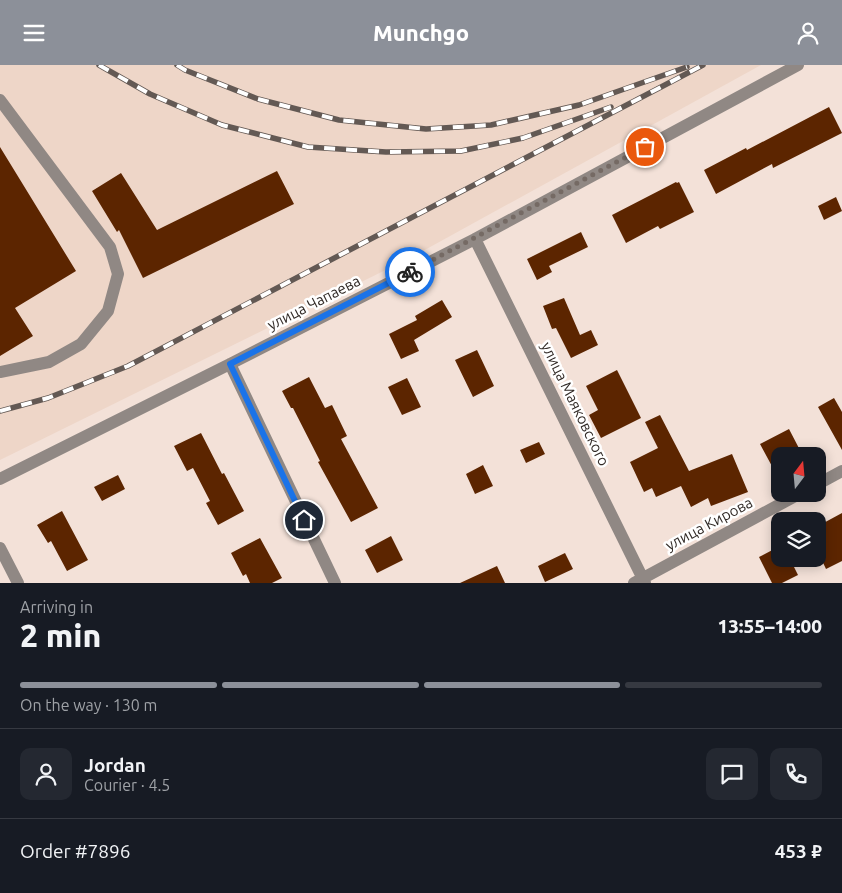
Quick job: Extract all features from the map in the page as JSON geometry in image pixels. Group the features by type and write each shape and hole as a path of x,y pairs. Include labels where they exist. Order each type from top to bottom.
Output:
{"street":[{"name":"улица Чапаева","path":"0,479 475,239 798,65"},
{"path":"0,99 110,247 118,274 108,311 81,344 48,362 0,372"},
{"name":"улица Маяковского","path":"475,239 641,581"},
{"path":"230,364 335,583"},
{"path":"826,480 842,471"},
{"name":"улица Кирова","path":"641,581 783,503"},
{"path":"0,548 18,583"}],"shaded area":[{"path":"0,65 761,65 412,257 0,460"}],"building":[{"path":"829,107 842,133 773,168 772,164 716,194 704,170"},
{"path":"0,147 76,271 15,308 33,336 0,356"},
{"path":"277,171 294,204 143,278 119,230 117,232 92,191 121,173 157,230"},
{"path":"679,182 694,212 660,229 658,226 626,243 612,215"},
{"path":"836,197 842,211 824,220 818,206"},
{"path":"581,232 588,247 549,266 552,272 537,280 527,259"},
{"path":"564,298 580,335 591,330 598,345 571,358 556,328 552,329 543,306"},
{"path":"442,300 452,317 414,340 419,351 401,359 389,334 417,320 415,316"},
{"path":"477,350 494,386 473,397 455,360"},
{"path":"617,370 641,418 601,438 589,415 598,410 586,386"},
{"path":"309,377 325,408 332,405 347,436 341,439 378,508 351,522 318,462 320,461 293,408 291,408 282,391"},
{"path":"407,378 421,407 402,415 388,387"},
{"path":"834,398 842,412 842,450 818,407"},
{"path":"660,415 689,471 732,454 748,492 711,506 708,498 691,507 681,486 656,497 652,488 644,492 630,462 658,448 645,422"},
{"path":"789,429 798,447 771,447 771,464 760,444"},
{"path":"201,433 244,511 218,525 206,503 210,501 193,468 187,471 174,446"},
{"path":"539,442 545,454 526,463 520,450"},
{"path":"483,465 493,486 475,494 466,474"},
{"path":"118,475 125,489 102,501 94,487"},
{"path":"62,511 88,560 67,571 51,541 48,543 37,525"},
{"path":"842,513 842,561 826,569 825,567 826,522"},
{"path":"391,536 403,560 377,573 365,550"},
{"path":"260,538 282,578 272,583 250,583 246,574 243,576 231,553"},
{"path":"771,551 771,567 794,567 798,575 782,583 772,583 759,557"},
{"path":"565,553 573,569 545,582 538,566"},
{"path":"497,566 505,583 460,583"}],"railway":[{"path":"99,65 150,94 222,125 308,147 386,152 461,151 523,138 611,107"},
{"path":"177,65 185,70 258,99 339,120 426,129 491,125 579,105 687,67"},
{"path":"0,411 48,398 128,366 703,65"}],"way so far":[{"path":"410,272 645,147"}],"route":[{"path":"304,520 230,364 410,272"}]}
